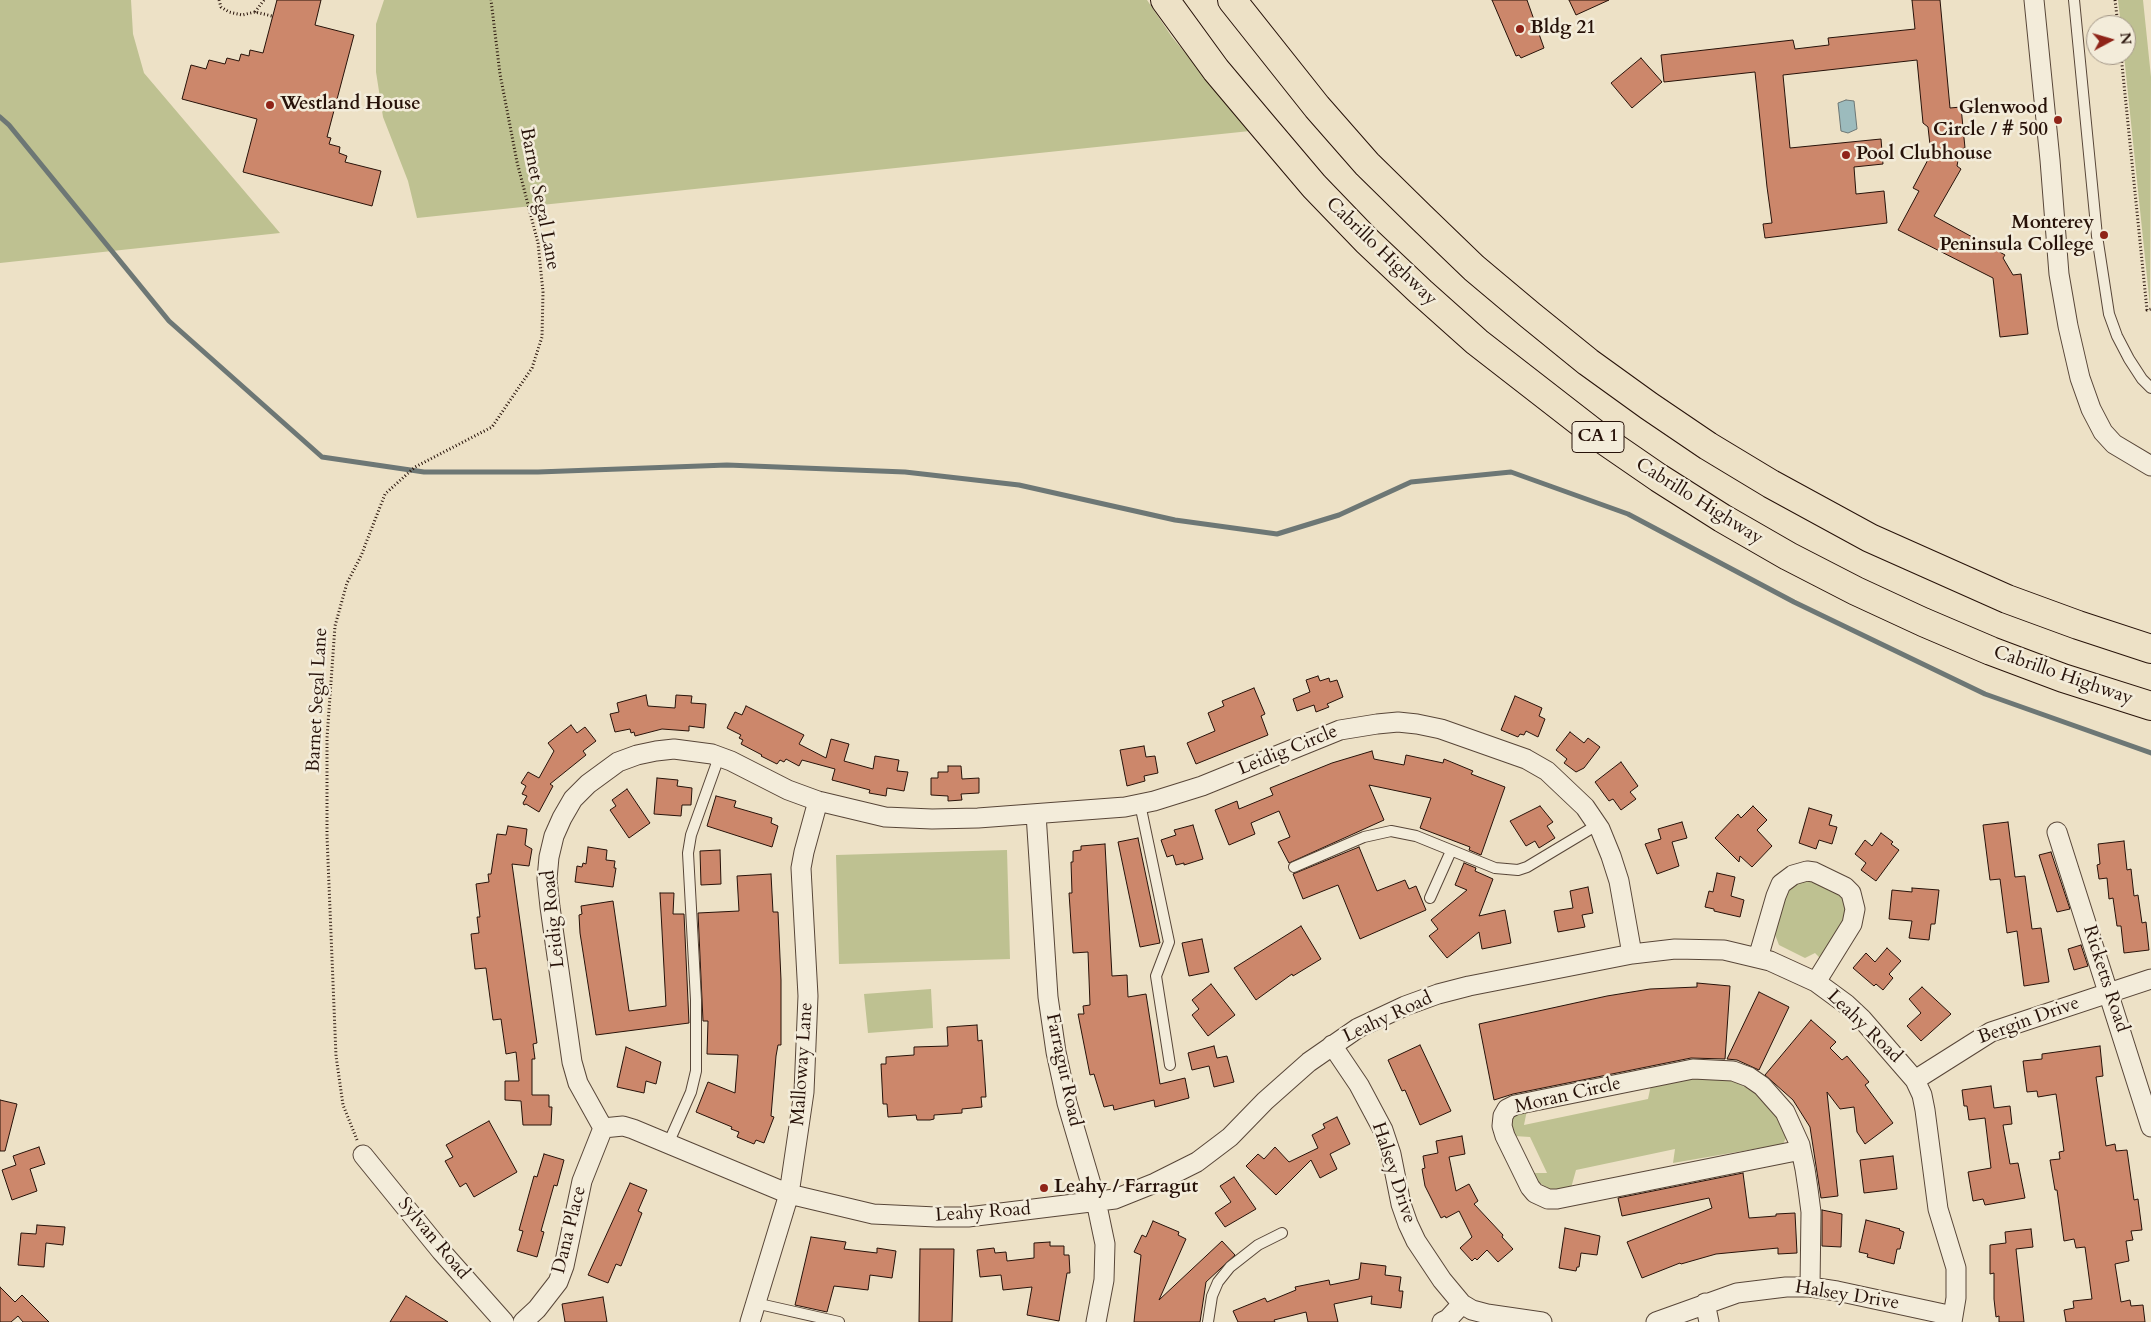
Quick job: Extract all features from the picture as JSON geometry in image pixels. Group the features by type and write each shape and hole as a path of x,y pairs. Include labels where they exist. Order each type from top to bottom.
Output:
{"highway":[{"name":"Cabrillo Highway","path":"1165,0 1216,70 1314,186 1367,241 1477,342 1598,436 1722,518 1856,591 1991,651 2063,678 2151,706"},
{"name":"CA 1","path":"1232,0 1317,107 1367,164 1420,216 1516,304 1588,362 1634,395 1694,436 1763,479 1878,542 2007,599 2151,649"}],"street":[{"path":"2034,0 2059,274 2080,378 2091,409 2103,432 2114,444 2151,466"},
{"name":"Leidig Circle","path":"818,801 885,817 908,819 1036,814 1140,804 1194,789 1340,730 1360,725 1398,722 1441,729 1526,759 1546,771 1584,807 1597,825 1611,856 1619,881 1632,954"},
{"name":"Leidig Road","path":"603,1128 584,1096 572,1062 548,879 549,857 554,836 573,799 602,772 618,762 637,755 674,750 693,751 719,757 788,790 818,801"},
{"name":"Malloway Lane","path":"750,1322 789,1194 804,1092 807,1050 807,987 801,868 818,801"},
{"name":"Farragut Road","path":"1036,814 1048,997 1056,1052 1067,1103 1096,1201 1105,1244 1104,1280 1096,1322"},
{"name":"Ricketts Road","path":"2057,832 2151,1127"},
{"path":"1758,958 1781,884 1793,875 1808,871 1814,872 1845,887 1851,893 1855,909 1852,924 1816,982"},
{"name":"Leahy Road","path":"603,1128 624,1126 789,1194 873,1214 936,1217 968,1216 1115,1199 1135,1192 1197,1162 1230,1137 1265,1100 1309,1062 1358,1028 1405,1006 1438,994 1632,954 1675,949 1724,950 1758,958 1792,970 1816,982 1846,1004 1862,1019 1915,1080 1922,1095 1925,1110 1938,1209 1956,1268 1956,1298 1952,1319"},
{"name":"Bergin Drive","path":"1915,1080 1991,1032 2151,979"},
{"name":"Halsey Drive","path":"1332,1045 1359,1085 1383,1130 1391,1154 1401,1204 1416,1241 1442,1280 1462,1304 1472,1310 1542,1322"},
{"name":"Moran Circle","path":"1801,1150 1556,1200 1548,1199 1535,1193 1530,1187 1502,1126 1503,1116 1507,1109 1515,1105 1694,1069 1733,1071 1749,1077 1762,1086 1785,1112 1794,1128 1801,1150 1810,1212 1810,1287"},
{"name":"Dana Place","path":"523,1322 538,1309 558,1282 564,1266 582,1181 603,1128"},
{"name":"Sylvan Road","path":"363,1156 441,1251 504,1322"},
{"name":"Halsey Drive","path":"1656,1322 1737,1293 1760,1289 1810,1287 1856,1295 1952,1319"},
{"path":"1705,1303 1709,1322"},
{"path":"1442,1322 1448,1319 1462,1304"}],"lane":[{"path":"2074,0 2098,236 2109,314 2117,336 2129,359 2142,379 2151,388"},
{"path":"668,1144 691,1092 696,1071 696,1000 688,853 691,835 719,757"},
{"path":"1140,804 1169,942 1156,976 1170,1065"},
{"path":"1294,868 1364,837 1391,831 1416,836 1495,868 1518,870 1527,867 1597,825"},
{"path":"1430,898 1451,851"},
{"path":"1208,1322 1212,1296 1218,1282 1230,1267 1258,1245 1282,1233"},
{"path":"755,1303 839,1322"}],"path":[{"path":"219,0 222,7 229,12 242,15 254,12 272,16"},
{"path":"254,12 264,0"},
{"name":"Barnet Segal Lane","path":"363,1156 343,1105 336,1056 327,836 330,676 334,626 347,583 361,556 385,494 415,467 492,427 532,368 542,336 543,292 538,243 518,162 500,74 491,0"},
{"path":"2115,0 2117,15"},
{"path":"2122,65 2147,310 2151,309"}],"green space":[{"path":"0,0 131,0 133,34 144,73 280,233 0,263"},
{"path":"384,0 1147,0 1172,37 1250,131 417,218 408,181 383,117 376,72 376,24"},
{"path":"2118,0 2143,0 2151,77 2150,306 2125,65 2136,65 2136,15 2120,15"},
{"path":"1007,850 1010,959 839,964 836,855"},
{"path":"1808,877 1840,891 1847,909 1845,916 1820,958 1815,953 1805,958 1779,945 1774,932 1787,889"},
{"path":"931,989 933,1028 868,1033 864,994"},
{"path":"1702,1076 1729,1078 1759,1095 1775,1113 1786,1138 1783,1144 1673,1163 1675,1149 1576,1170 1571,1188 1550,1191 1528,1173 1547,1173 1530,1137 1514,1136 1511,1122 1515,1114 1527,1110 1524,1125 1648,1099 1651,1085"}],"water":[{"path":"1846,100 1854,101 1857,129 1848,133 1841,131 1838,103"}],"building":[{"name":"Westland House","path":"277,0 321,0 315,25 354,35 327,137 331,138 329,144 340,147 339,153 347,156 345,162 381,171 372,206 243,172 257,119 182,99 191,65 206,69 209,60 225,64 227,58 239,61 241,54 249,56 250,50 263,53"},
{"name":"Bldg 21","path":"1492,0 1527,0 1544,48 1521,58 1519,55 1516,56"},
{"path":"1569,0 1609,0 1576,15"},
{"path":"1912,0 1940,0 1950,108 1961,107 1965,148 1960,149 1957,166 1961,169 1934,216 2005,255 2003,258 2013,275 2021,274 2028,334 2000,337 1993,278 1898,230 1919,191 1913,188 1931,154 1928,127 1923,123 1917,60 1783,75 1790,148 1881,139 1883,164 1854,167 1856,194 1884,191 1887,223 1765,238 1763,224 1772,223 1755,72 1664,82 1661,55 1793,40 1795,49 1829,45 1828,38 1915,29"},
{"path":"1641,58 1662,82 1632,108 1611,83"},
{"path":"1318,676 1320,681 1329,678 1330,682 1337,680 1343,697 1327,704 1329,707 1316,712 1314,705 1297,711 1293,699 1310,692 1306,680"},
{"path":"1254,688 1265,714 1261,716 1268,735 1196,764 1187,743 1215,731 1208,713 1224,706 1222,701"},
{"path":"646,695 648,706 675,708 676,695 692,696 691,703 706,704 704,728 689,726 689,731 662,729 635,736 634,732 631,733 630,729 615,732 610,714 619,712 617,703"},
{"path":"1515,696 1542,708 1539,716 1545,719 1538,737 1526,731 1524,735 1520,734 1518,737 1501,730"},
{"path":"746,706 804,735 799,744 826,758 831,739 849,744 844,761 873,769 875,756 899,760 897,771 908,772 904,791 887,788 886,796 869,793 870,790 832,780 835,769 802,760 799,766 786,759 784,762 780,760 777,764 761,756 741,744 743,740 739,738 741,735 727,728 735,712 742,715"},
{"path":"571,725 577,733 585,727 596,741 583,751 586,755 550,784 553,786 539,812 526,804 524,805 523,803 527,796 522,794 526,786 521,783 528,772 539,778 554,751 548,743"},
{"path":"1570,732 1584,743 1588,738 1600,747 1584,768 1576,772 1564,763 1567,759 1556,750"},
{"path":"1144,746 1146,757 1155,756 1158,773 1144,776 1145,781 1127,786 1120,750"},
{"path":"1372,751 1374,759 1404,765 1406,755 1443,763 1444,759 1473,771 1471,774 1505,787 1481,855 1469,850 1470,847 1420,828 1431,798 1369,785 1384,820 1289,863 1278,842 1290,837 1279,811 1251,823 1255,834 1229,845 1215,810 1237,801 1239,809 1273,795 1270,788 1332,763"},
{"path":"1621,762 1638,786 1630,792 1636,799 1621,810 1613,799 1609,801 1595,782"},
{"path":"948,766 961,766 962,779 979,778 979,793 961,794 962,800 948,801 948,796 931,795 931,778 938,778 938,772 948,772"},
{"path":"657,778 678,780 677,786 692,788 691,805 682,805 681,816 654,814"},
{"path":"627,789 650,823 629,838 610,810 616,806 612,800"},
{"path":"716,796 736,801 734,807 772,818 771,823 778,826 772,847 707,826"},
{"path":"1540,806 1553,822 1547,826 1555,838 1539,848 1535,841 1526,846 1510,821"},
{"path":"1753,806 1767,820 1757,830 1772,846 1752,867 1740,856 1739,862 1715,838 1738,814 1741,818"},
{"path":"1809,808 1832,815 1829,825 1837,827 1832,844 1819,840 1816,849 1799,843"},
{"path":"1682,822 1687,838 1672,842 1679,866 1657,874 1645,844 1661,839 1658,829"},
{"path":"2008,822 2015,877 2025,876 2032,929 2041,928 2049,982 2024,986 2017,931 2007,933 2000,879 1990,880 1983,825"},
{"path":"1193,825 1203,859 1184,865 1184,863 1176,865 1173,855 1167,857 1161,840 1176,835 1174,830"},
{"path":"508,826 527,829 525,845 532,849 529,866 512,864 537,1043 533,1044 535,1059 532,1059 532,1095 549,1095 549,1107 552,1107 551,1125 523,1125 521,1101 505,1100 505,1081 519,1081 516,1052 506,1054 501,1019 493,1020 486,968 475,969 471,934 479,933 477,917 480,917 476,884 489,882 488,874 491,874 497,834 506,835"},
{"path":"1881,833 1893,842 1891,844 1899,850 1876,881 1861,870 1866,863 1855,854 1865,840 1872,846"},
{"path":"1138,838 1160,943 1140,947 1118,842"},
{"path":"2124,841 2127,870 2131,869 2134,896 2138,895 2142,923 2146,922 2149,950 2124,953 2121,926 2117,926 2113,898 2109,899 2107,878 2099,879 2097,865 2100,864 2098,844"},
{"path":"1105,844 1112,976 1127,975 1128,997 1146,994 1160,1084 1185,1078 1189,1098 1155,1107 1154,1100 1114,1110 1113,1105 1104,1107 1094,1074 1090,1075 1078,1014 1084,1014 1083,1006 1090,1005 1088,952 1073,953 1069,893 1072,893 1071,862 1073,862 1073,851 1081,850 1081,846"},
{"path":"588,847 607,850 606,860 615,861 614,868 616,868 613,887 575,882 577,866 582,867 583,863 586,864"},
{"path":"1359,847 1377,891 1405,880 1409,889 1416,886 1426,910 1360,939 1338,885 1303,899 1293,874"},
{"path":"720,850 721,884 701,885 700,851"},
{"path":"2051,852 2070,909 2057,912 2039,855"},
{"path":"1464,863 1476,868 1475,871 1493,879 1479,916 1505,910 1511,943 1482,949 1479,932 1447,958 1429,936 1438,929 1431,920 1467,890 1455,885"},
{"path":"1717,873 1735,877 1731,896 1744,900 1740,917 1705,907 1709,891 1713,892"},
{"path":"771,874 773,912 778,912 781,1045 778,1045 776,1056 771,1116 774,1117 764,1143 756,1140 754,1144 737,1137 739,1132 731,1129 732,1127 696,1112 708,1082 735,1093 738,1055 707,1054 708,1021 703,1021 698,913 739,911 737,876"},
{"path":"1588,887 1593,913 1582,915 1585,927 1558,932 1554,911 1573,908 1570,891"},
{"path":"1912,888 1939,890 1935,924 1931,924 1929,940 1909,938 1912,921 1889,919 1892,890 1912,892"},
{"path":"660,893 674,893 673,914 684,914 689,1023 596,1035 580,933 579,915 582,914 581,906 613,901 629,1011 666,1006"},
{"path":"1301,926 1321,959 1293,976 1292,974 1256,1000 1234,968"},
{"path":"1202,939 1209,972 1189,976 1182,943"},
{"path":"2081,945 2088,966 2074,970 2068,949"},
{"path":"1887,948 1901,961 1889,974 1893,978 1883,990 1876,984 1874,986 1853,968 1866,953 1875,962"},
{"path":"1697,983 1730,986 1725,1059 1691,1058 1513,1094 1494,1100 1479,1024 1607,996 1650,989 1697,987"},
{"path":"1211,984 1235,1015 1208,1036 1192,1015 1199,1009 1192,1000"},
{"path":"1922,987 1951,1014 1921,1041 1907,1026 1921,1013 1909,999"},
{"path":"1759,992 1789,1007 1759,1070 1737,1060 1727,1059"},
{"path":"1811,1020 1836,1042 1830,1048 1842,1060 1847,1056 1869,1082 1865,1085 1893,1123 1865,1144 1857,1132 1854,1107 1840,1109 1827,1092 1838,1196 1821,1198 1810,1127 1793,1100 1765,1075"},
{"path":"977,1025 978,1041 982,1040 986,1097 981,1097 982,1107 962,1109 962,1113 934,1115 934,1119 930,1120 917,1120 916,1115 888,1117 887,1104 883,1104 881,1064 886,1064 886,1057 914,1055 914,1047 948,1046 947,1027"},
{"path":"1420,1045 1451,1111 1420,1125 1405,1090 1402,1091 1388,1060"},
{"path":"1214,1046 1217,1058 1227,1056 1234,1082 1214,1087 1209,1066 1192,1070 1188,1053"},
{"path":"2100,1046 2103,1076 2096,1077 2106,1146 2115,1144 2116,1151 2127,1150 2134,1200 2138,1199 2142,1230 2131,1231 2133,1240 2126,1241 2129,1261 2115,1264 2121,1302 2130,1300 2131,1306 2143,1305 2145,1322 2066,1322 2064,1310 2074,1308 2073,1301 2092,1299 2085,1247 2076,1248 2074,1239 2064,1241 2057,1190 2055,1190 2050,1160 2060,1159 2059,1152 2064,1151 2056,1094 2038,1097 2037,1091 2027,1092 2023,1061 2042,1059 2042,1054"},
{"path":"626,1047 661,1062 656,1084 646,1081 644,1093 617,1087"},
{"path":"1991,1086 1994,1108 2010,1106 2012,1124 2003,1125 2010,1164 2018,1163 2025,1198 1985,1205 1983,1199 1973,1201 1968,1172 1991,1168 1985,1118 1969,1120 1967,1106 1964,1106 1962,1090"},
{"path":"0,1100 17,1104 5,1151 0,1151"},
{"path":"1337,1117 1350,1144 1330,1154 1337,1169 1320,1178 1311,1160 1276,1195 1246,1166 1258,1154 1264,1159 1275,1147 1289,1162 1318,1148 1312,1135 1325,1128 1323,1124"},
{"path":"489,1121 517,1172 474,1197 466,1183 460,1187 445,1161 453,1157 446,1145"},
{"path":"1462,1136 1465,1154 1449,1157 1456,1191 1469,1184 1478,1201 1474,1204 1503,1235 1502,1237 1513,1249 1498,1262 1487,1250 1477,1260 1475,1258 1472,1261 1460,1248 1472,1237 1459,1211 1446,1218 1445,1216 1441,1218 1425,1186 1422,1169 1425,1168 1423,1156 1438,1153 1436,1141"},
{"path":"39,1147 45,1164 30,1169 37,1191 12,1200 2,1170 16,1165 13,1156"},
{"path":"544,1154 564,1160 557,1186 554,1185 541,1231 544,1232 537,1257 517,1251 523,1231 519,1230 534,1176 537,1177"},
{"path":"1893,1156 1897,1189 1864,1193 1860,1160"},
{"path":"1743,1173 1749,1218 1795,1213 1797,1253 1778,1254 1778,1248 1716,1254 1680,1263 1642,1278 1627,1242 1712,1208 1709,1198 1622,1216 1618,1198"},
{"path":"1234,1177 1256,1209 1225,1227 1215,1213 1231,1202 1220,1186"},
{"path":"630,1183 647,1190 638,1211 642,1213 621,1266 616,1264 608,1283 588,1275"},
{"path":"1822,1210 1842,1214 1841,1247 1822,1246"},
{"path":"1866,1220 1900,1229 1904,1232 1900,1249 1897,1249 1894,1264 1867,1257 1868,1254 1859,1252"},
{"path":"1153,1221 1179,1232 1178,1235 1186,1239 1159,1300 1222,1241 1235,1255 1206,1282 1200,1322 1134,1322 1141,1255 1134,1252 1142,1235 1146,1237"},
{"path":"37,1225 65,1227 63,1245 46,1243 44,1267 18,1265 21,1233 36,1234"},
{"path":"1565,1228 1600,1236 1597,1255 1581,1253 1579,1267 1577,1267 1576,1271 1559,1268"},
{"path":"2031,1229 2033,1247 2016,1249 2024,1322 1999,1322 1999,1316 1996,1317 1994,1299 1994,1273 1990,1274 1990,1245 2006,1243 2005,1232"},
{"path":"811,1237 846,1242 844,1249 877,1253 877,1248 896,1251 892,1278 870,1275 868,1290 834,1286 827,1312 795,1305"},
{"path":"1050,1242 1050,1246 1064,1246 1064,1255 1069,1255 1070,1273 1067,1273 1059,1321 1027,1315 1032,1287 1003,1290 1001,1275 980,1277 977,1250 994,1248 995,1253 1006,1252 1007,1261 1034,1258 1034,1243"},
{"path":"920,1249 954,1249 952,1322 919,1322"},
{"path":"1361,1263 1386,1266 1385,1275 1401,1277 1399,1291 1403,1291 1401,1308 1371,1304 1372,1296 1334,1304 1338,1322 1308,1322 1306,1312 1274,1320 1275,1322 1238,1322 1233,1311 1265,1298 1267,1302 1296,1290 1295,1287 1329,1280 1330,1285 1359,1279"},
{"path":"0,1287 15,1302 22,1295 49,1322 23,1322 18,1316 11,1322 0,1322"},
{"path":"406,1296 448,1322 390,1322"},
{"path":"603,1297 607,1322 565,1322 562,1304"}],"waterway":[{"path":"0,117 9,125 169,321 322,457 424,472 538,472 727,465 905,472 1019,485 1175,520 1277,534 1339,515 1411,482 1511,472 1628,514 1794,602 1985,694 2151,753"}],"place":[{"name":"Bldg 21","path":"1520,29"},
{"name":"Westland House","path":"270,105"},
{"name":"Glenwood Circle / # 500","path":"2058,120"},
{"name":"Pool Clubhouse","path":"1846,155"},
{"name":"Monterey Peninsula College","path":"2104,235"},
{"name":"Leahy / Farragut","path":"1044,1188"}]}
